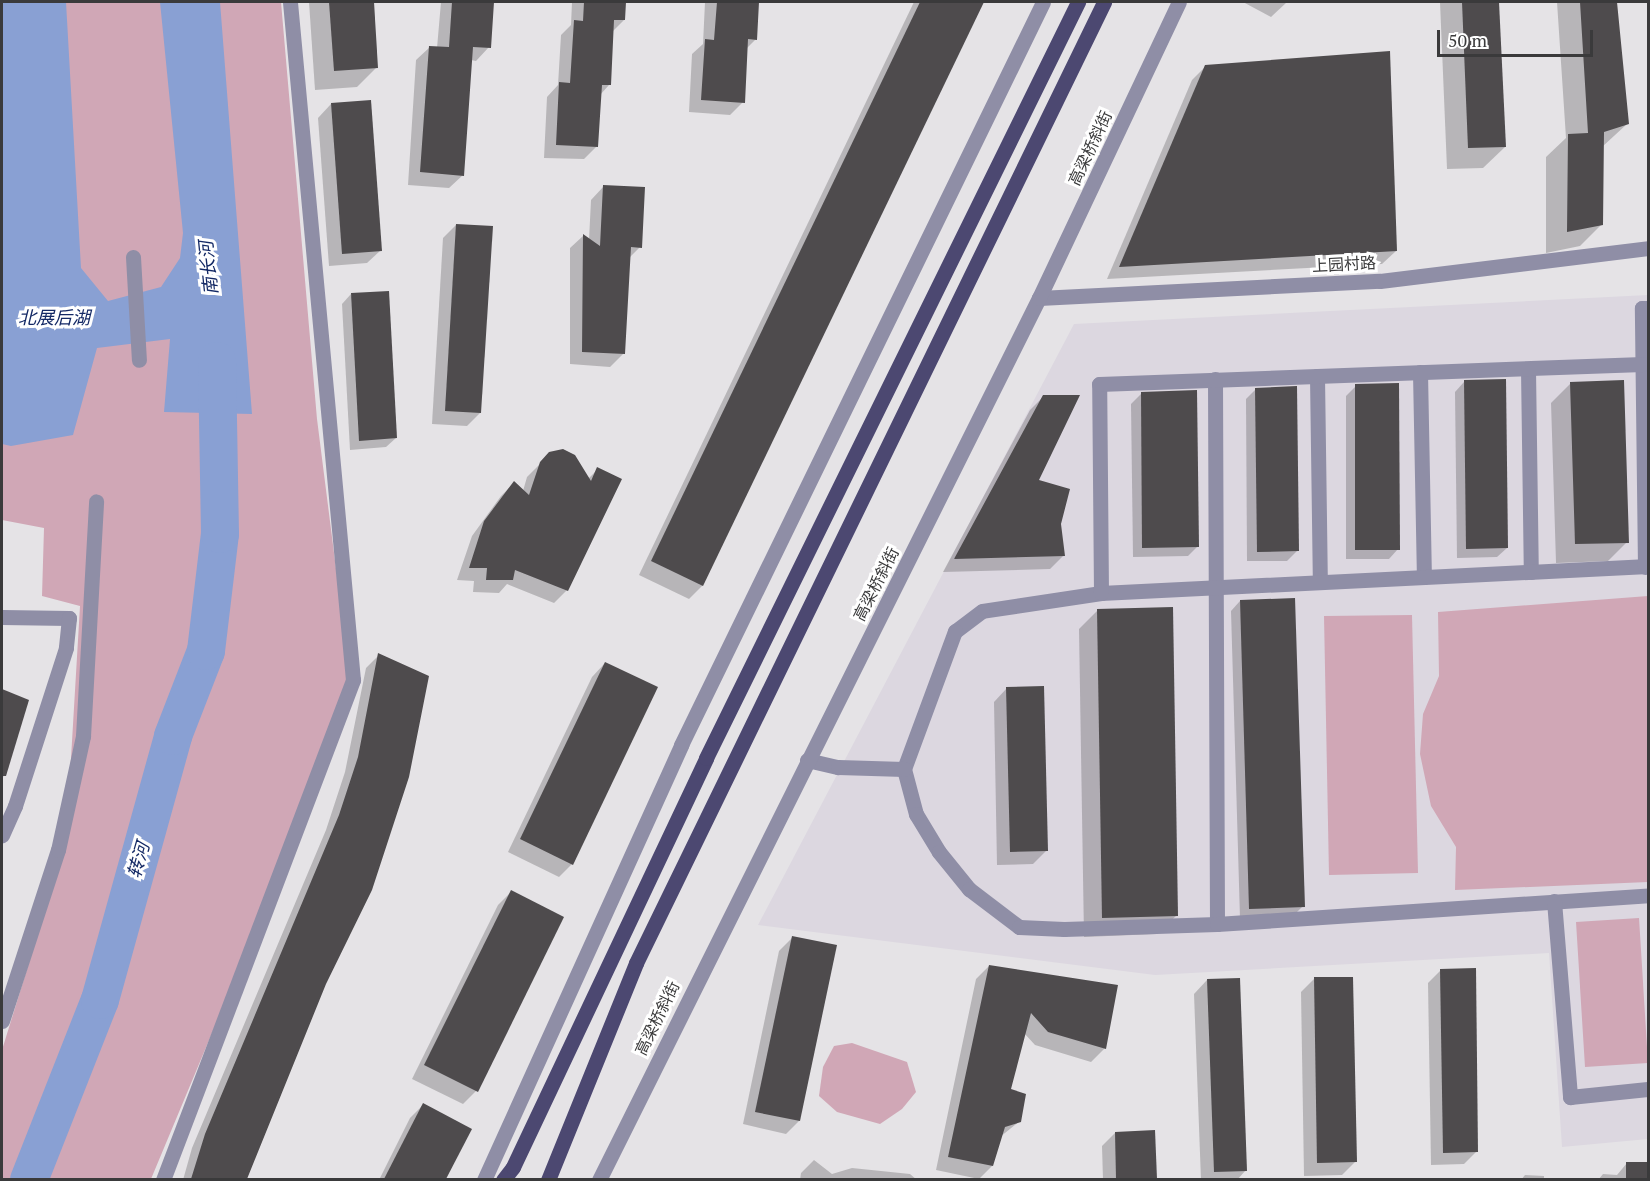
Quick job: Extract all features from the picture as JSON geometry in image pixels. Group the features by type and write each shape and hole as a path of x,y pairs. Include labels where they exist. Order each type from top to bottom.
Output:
{"main road":[{"path":"503,1179 513,1167 706,758 1078,2"},
{"path":"548,1179 636,963 1104,2"}],"street":[{"path":"163,1179 353,680 290,2"},
{"path":"484,1179 681,745 1043,2"},
{"name":"高梁桥斜街","path":"599,1179 1039,298 1179,2"},
{"name":"上园村路","path":"1039,298 1380,281 1648,248"},
{"path":"133,257 139,360"},
{"path":"1648,308 1642,308 1647,566 1101,593 982,611 955,631 904,769 916,814 939,852 969,889 1019,927 1064,930 1217,924 1648,895"},
{"path":"1101,593 1100,384 1642,364"},
{"path":"1528,369 1531,572"},
{"path":"1420,372 1424,577"},
{"path":"1317,376 1320,582"},
{"path":"1215,380 1217,924"},
{"path":"2,1021 58,850 83,736 96,501"},
{"path":"2,617 69,618 66,648 15,806 2,835"},
{"path":"807,760 838,767 904,769"},
{"path":"1554,901 1570,1097 1648,1089"}],"shaded area":[{"path":"2,2 281,2 317,419 350,679 278,875 151,1179 2,1179 2,1050 66,843 80,606 42,596 44,528 2,520"},
{"path":"1648,295 1648,1139 1562,1147 1549,953 1155,975 758,925 1074,324"},
{"path":"1648,596 1648,882 1455,890 1456,847 1431,806 1420,754 1423,714 1439,676 1438,612"},
{"path":"1412,615 1418,873 1329,875 1324,616"},
{"path":"1639,918 1648,1063 1585,1067 1576,922"},
{"path":"852,1043 907,1062 916,1092 902,1109 880,1124 837,1112 819,1096 823,1067 834,1046"}],"water":[{"name":"北展后湖","path":"2,2 66,2 81,268 108,301 161,287 180,258 183,233 160,2 220,2 252,414 164,412 170,339 97,348 73,435 11,446 2,444"}],"building":[{"path":"329,2 374,2 378,68 334,71"},
{"path":"452,2 494,2 491,48 473,47 464,176 420,172 429,46 449,47"},
{"path":"584,2 626,2 625,20 614,20 611,85 602,85 598,147 556,145 559,82 570,83 574,20 583,21"},
{"path":"717,2 759,2 757,40 748,39 745,103 701,100 705,39 714,40"},
{"path":"920,2 984,2 703,586 651,561"},
{"path":"1462,2 1499,2 1506,147 1468,148"},
{"path":"1580,2 1617,2 1629,124 1604,132 1603,225 1567,232 1568,134 1588,133"},
{"path":"1390,51 1397,251 1119,267 1205,65"},
{"path":"371,100 382,251 342,254 331,103"},
{"path":"603,185 645,187 642,248 631,247 625,354 582,352 583,234 600,246"},
{"path":"456,224 493,226 481,413 445,411"},
{"path":"389,291 397,438 359,441 351,293"},
{"path":"1506,379 1508,548 1466,549 1464,380"},
{"path":"1624,380 1629,543 1575,544 1570,382"},
{"path":"1399,383 1400,550 1355,550 1355,384"},
{"path":"1297,386 1299,551 1257,552 1255,388"},
{"path":"1197,390 1199,547 1142,548 1141,392"},
{"path":"1043,395 1080,395 1039,480 1070,489 1061,524 1065,556 954,559"},
{"path":"563,449 575,455 591,481 597,467 622,479 568,591 515,570 513,580 486,580 487,568 469,568 484,521 514,481 529,495 540,462 549,452"},
{"path":"1295,598 1305,907 1249,909 1240,600"},
{"path":"1173,607 1178,916 1102,918 1097,609"},
{"path":"378,653 429,676 409,777 372,890 326,984 247,1179 191,1179 205,1134 339,815 358,757"},
{"path":"605,662 658,687 573,865 520,839"},
{"path":"1044,686 1048,851 1010,852 1006,687"},
{"path":"2,689 29,700 6,776 2,776"},
{"path":"511,890 564,917 478,1092 424,1065"},
{"path":"792,936 837,945 800,1121 755,1112"},
{"path":"989,965 1118,985 1106,1049 1048,1032 1031,1013 1011,1089 1026,1094 1021,1122 1005,1127 993,1166 948,1157"},
{"path":"1476,968 1478,1152 1443,1153 1440,969"},
{"path":"1314,977 1353,977 1357,1162 1317,1163"},
{"path":"1240,978 1247,1171 1214,1172 1207,979"},
{"path":"423,1103 472,1129 446,1179 384,1179"},
{"path":"1155,1130 1157,1179 1116,1179 1115,1132"},
{"path":"1626,1162 1647,1162 1647,1179 1626,1179"}],"waterway":[{"name":"转河","path":"29,1180 100,1000 173,736 206,651 220,534 217,361"}],"water label":[{"name":"南长河","path":"208,268"}]}
